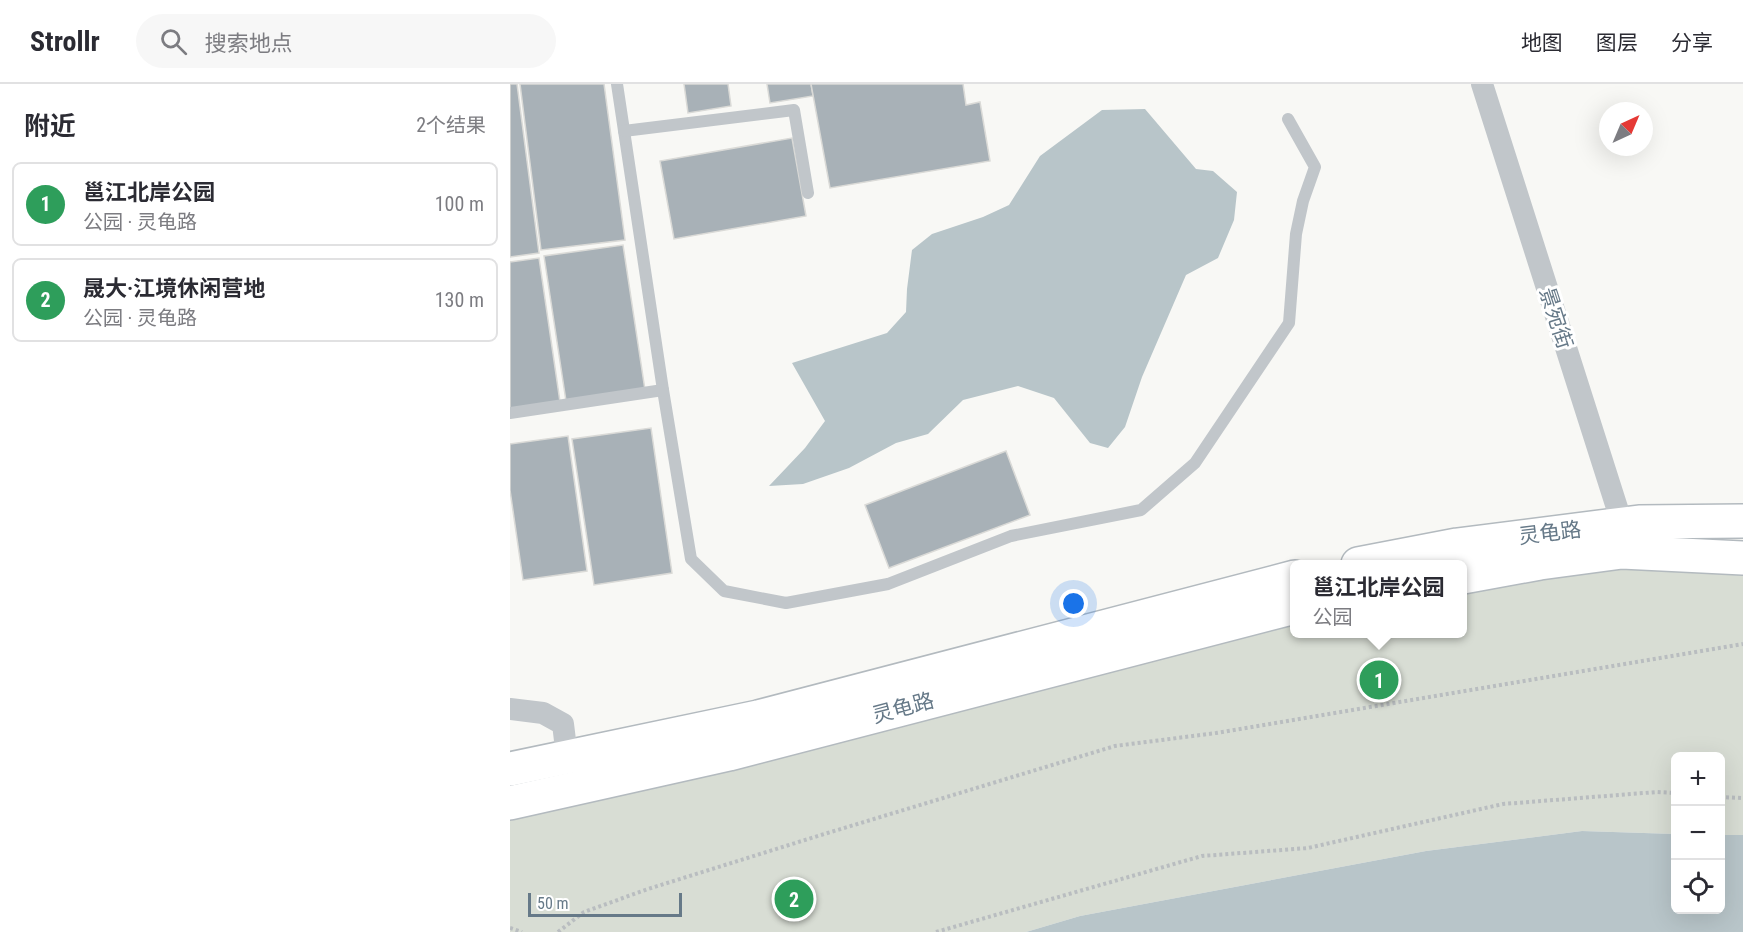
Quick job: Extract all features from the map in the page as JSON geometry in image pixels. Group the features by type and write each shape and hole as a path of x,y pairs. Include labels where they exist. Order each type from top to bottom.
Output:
{"main road":[{"name":"灵龟路","path":"1467,576 1622,552 1626,538 1638,522 1743,521"},
{"name":"灵龟路","path":"1379,560 1457,545 1626,538 1743,558"},
{"name":"灵龟路","path":"510,769 758,717 1290,578"},
{"name":"灵龟路","path":"510,802 729,754 1290,608"}],"street":[{"name":"景宛街","path":"1482,84 1626,538"},
{"path":"510,709 543,713 562,724 567,757"}],"lane":[{"path":"617,84 691,559 724,591 786,603 888,584 1011,536 1141,510 1195,463 1289,322 1296,234 1303,201 1315,166 1288,119"},
{"path":"624,131 794,110 808,193"},
{"path":"510,413 663,390"}],"path":[{"path":"558,932 584,912 648,889 1115,746 1216,733 1743,644"},
{"path":"936,932 1202,856 1308,848 1503,804 1671,793"},
{"path":"1725,797 1743,798"},
{"path":"510,928 522,932"}],"shaded area":[{"path":"1145,109 1196,169 1213,171 1237,192 1234,220 1218,258 1186,275 1142,377 1125,427 1108,448 1090,443 1054,398 1018,386 963,400 928,434 896,443 849,468 803,484 769,486 805,448 825,421 792,363 887,333 906,312 912,250 932,234 983,217 1009,205 1040,156 1102,110"},
{"path":"1743,558 1743,835 1725,835 1725,752 1671,752 1671,834 1582,831 1426,851 1080,916 1026,932 510,932 510,803 1290,608 1290,638 1467,638 1467,577"},
{"path":"1582,831 1671,834 1671,914 1725,914 1725,835 1743,835 1743,932 1026,932 1080,916 1426,851"}],"building":[{"path":"510,84 517,84 539,253 510,257"},
{"path":"520,84 604,84 625,240 541,250"},
{"path":"684,84 728,84 731,106 688,113"},
{"path":"767,84 811,84 813,96 770,103"},
{"path":"811,84 963,84 966,105 980,102 990,161 830,188"},
{"path":"792,138 806,216 674,239 660,161"},
{"path":"623,245 645,390 566,401 544,256"},
{"path":"539,258 560,402 510,410 510,262"},
{"path":"651,428 672,573 594,585 572,439"},
{"path":"568,436 587,571 523,580 510,490 510,444"},
{"path":"1006,451 1030,515 889,568 865,505"}],"place":[{"name":"邕江北岸公园","path":"1379,680"},
{"name":"晟大·江境休闲营地","path":"794,899"}]}
